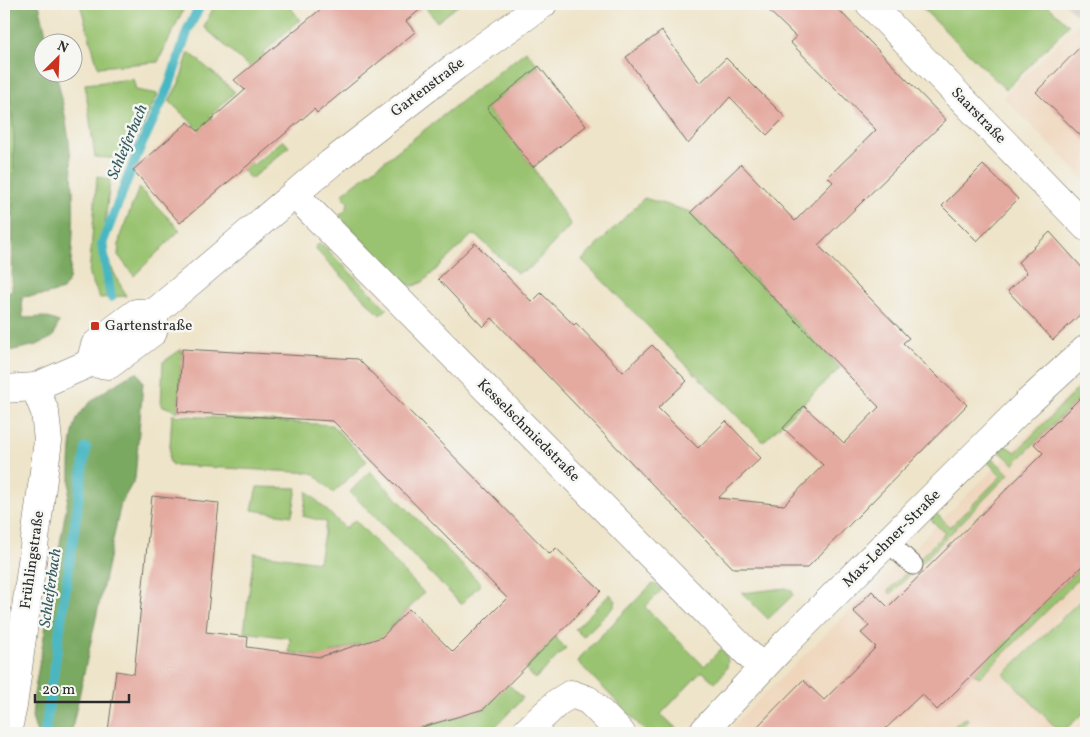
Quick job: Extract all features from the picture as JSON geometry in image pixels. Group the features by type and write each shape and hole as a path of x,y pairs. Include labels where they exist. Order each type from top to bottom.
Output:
{"street":[{"name":"Gartenstraße","path":"4,389 35,387 90,363 95,345 116,328 136,313 155,312 294,194 456,66 543,4"},
{"name":"Saarstraße","path":"870,4 1086,227"},
{"name":"Kesselschmiedstraße","path":"294,194 762,668"},
{"name":"Max-Lehner-Straße","path":"702,733 762,668 1024,406 1086,349"},
{"name":"Frühlingstraße","path":"7,733 13,706 48,441 44,412 35,387"},
{"path":"525,733 558,702 571,694 588,700 621,733"}],"lane":[{"path":"888,542 913,565"}],"shaded area":[{"path":"1065,4 1086,4 1086,16 1082,20"},
{"path":"1086,16 1086,181 1003,97"},
{"path":"1086,378 1086,711 1063,733 725,733"}],"green space":[{"path":"12,4 39,4 46,32 32,32 32,82 58,82 70,150 73,228 69,280 63,290 44,295 22,297 23,318 45,317 59,322 53,337 37,345 4,352 4,292 12,291 14,137 8,73 4,61 4,6"},
{"path":"80,4 186,4 158,62 98,67"},
{"path":"215,4 288,4 300,20 263,53 285,81 275,90 204,27"},
{"path":"423,4 460,4 437,22"},
{"path":"918,4 1046,4 1069,25 1006,90"},
{"path":"526,51 539,66 487,108 533,167 571,225 530,268 517,273 477,236 472,235 423,282 413,286 404,283 339,216 346,210 348,203 342,194"},
{"path":"189,52 235,92 210,116 253,165 283,140 289,147 251,179 169,101 179,83"},
{"path":"4,71 8,73 14,137 14,216 4,218"},
{"path":"133,79 136,90 158,94 126,159 95,157 85,84"},
{"path":"97,176 110,180 105,224 108,261 126,296 100,298 89,275"},
{"path":"139,188 180,230 134,276 118,255 120,236"},
{"path":"644,198 691,212 840,368 763,442 582,260"},
{"path":"319,244 324,246 387,309 380,315 318,252 315,247"},
{"path":"182,349 178,412 161,405 163,362"},
{"path":"133,373 138,373 143,383 135,479 121,503 71,733 37,733 32,718 34,694 70,486 71,449 76,421 91,402"},
{"path":"1086,380 1086,391 1014,464 999,451 1004,445 1016,452"},
{"path":"172,415 332,425 367,461 333,493 313,473 172,465 169,460"},
{"path":"991,457 1009,474 891,594 888,591 945,533 929,518 935,512 950,527 1001,476 987,461"},
{"path":"370,471 481,584 461,604 350,492"},
{"path":"257,487 297,488 292,516 252,510"},
{"path":"307,491 345,528 355,520 424,593 388,630 399,641 364,658 359,644 331,653 317,672 319,657 289,652 290,638 244,632 254,553 319,562 326,522 303,516"},
{"path":"1086,562 1086,572 980,677 973,674"},
{"path":"655,584 662,590 645,607 704,666 721,649 728,663 722,675 715,683 702,671 661,714 679,731 676,733 647,733 578,662 582,655 651,585"},
{"path":"786,588 792,591 793,595 768,619 742,593"},
{"path":"610,594 616,601 614,607 583,637 575,629"},
{"path":"1086,595 1086,711 1061,733 1004,674"},
{"path":"555,637 566,648 535,679 525,668"},
{"path":"508,684 523,698 497,725 482,733 402,733 484,709"},
{"path":"967,718 968,721 956,733 947,733 961,720"}],"building":[{"path":"327,4 427,4 406,21 415,32 317,113 314,109 180,223 133,170 188,122 198,131 245,90 234,80"},
{"path":"762,4 833,4 946,120 818,245 909,338 903,343 967,405 807,568 733,568 492,318 483,327 438,279 475,243 532,302 541,293 574,325 576,323 623,372 652,345 687,381 658,408 698,448 726,421 761,458 718,498 784,505 823,465 783,428 804,406 844,443 879,407 691,212 741,164 795,221 833,182 828,177 876,130 790,42 796,37"},
{"path":"662,31 700,83 726,58 785,117 767,135 730,97 688,144 626,57"},
{"path":"1086,41 1086,141 1036,92"},
{"path":"539,66 586,126 533,167 487,108"},
{"path":"983,165 1018,199 977,241 942,206"},
{"path":"1050,232 1086,272 1086,309 1053,340 1008,291 1027,273 1018,262"},
{"path":"182,349 358,359 550,554 556,548 601,591 484,709 402,733 126,733 108,731 116,671 134,674 152,496 219,503 206,632 248,637 247,647 320,657 382,637 409,609 453,652 507,598 333,421 178,412"},
{"path":"1086,392 1086,562 937,710 922,694 881,733 751,733 803,680 824,700 876,647 861,633 869,626 853,611 872,591 888,607 1043,453 1034,444"}],"waterway":[{"name":"Schleiferbach","path":"111,297 102,244 138,152 169,86 188,29 201,4"},
{"name":"Schleiferbach","path":"45,732 86,448"}],"place":[{"name":"Gartenstraße","path":"95,326"}]}
